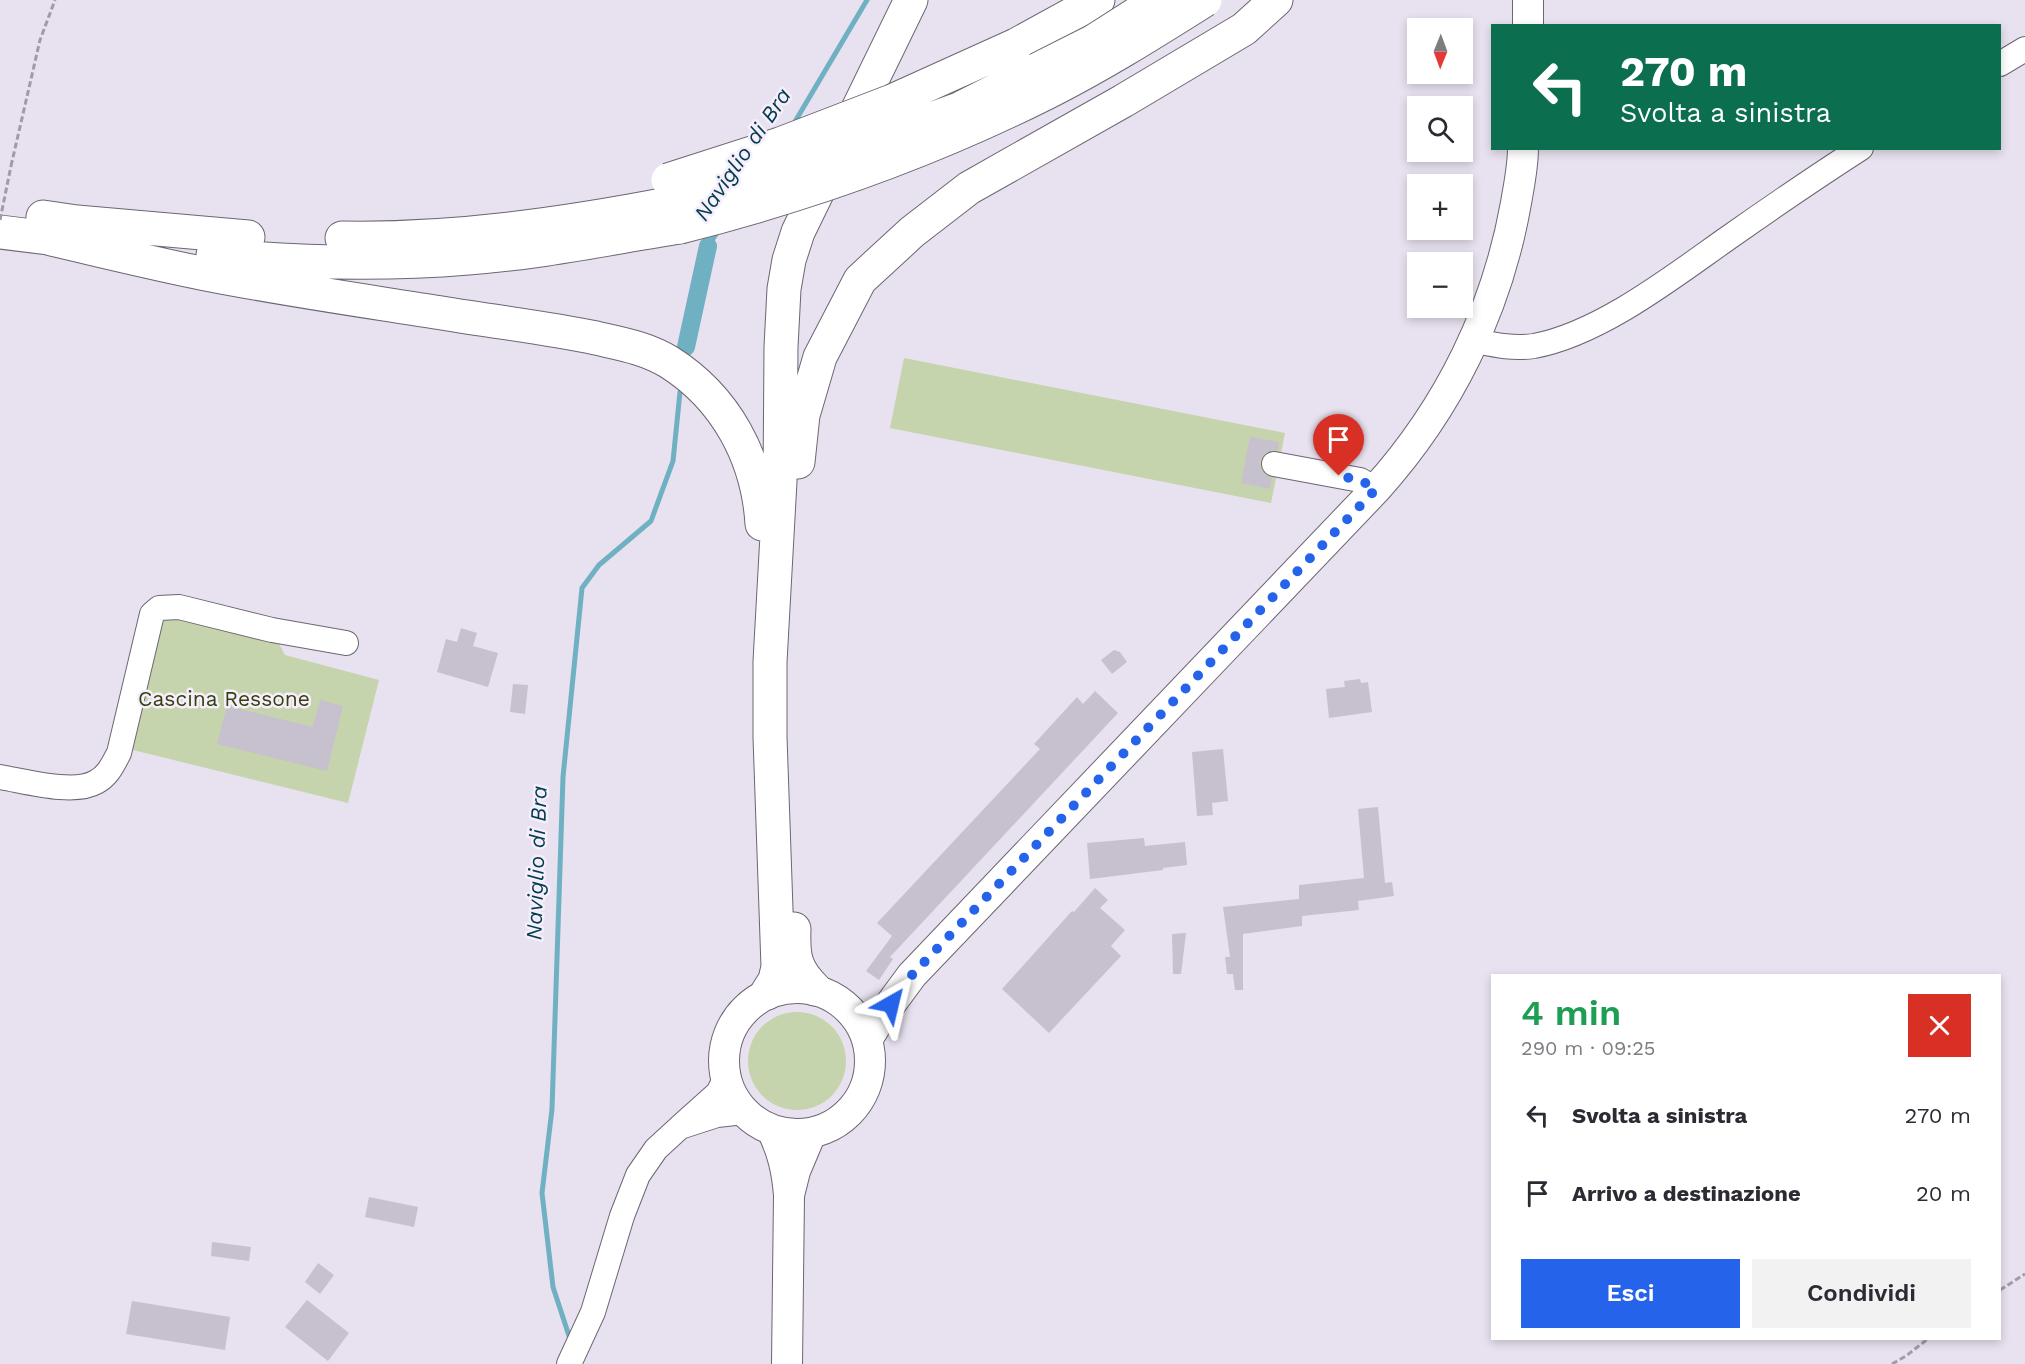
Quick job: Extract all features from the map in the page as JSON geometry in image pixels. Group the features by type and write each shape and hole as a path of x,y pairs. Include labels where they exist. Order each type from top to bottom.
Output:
{"highway":[{"path":"815,989 802,976 796,964 794,951 780,660 781,347 784,289 789,260 798,232 911,0"},
{"path":"674,204 780,144 892,101 1016,45 1098,0"},
{"path":"0,231 51,239 259,259 390,262 470,258 674,204 791,170 959,109 1094,41 1158,0"},
{"path":"0,209 77,222 274,238 386,239 490,231 600,217 870,170 957,135 1049,92 1205,0"},
{"path":"767,993 775,980 778,967 770,737 780,660 803,415 820,357 860,280 912,232 969,188 1244,29 1276,0"},
{"path":"51,239 206,274 469,318 563,331 648,351 670,363 709,393 738,433 757,482 780,660"}],"main road":[{"path":"1528,0 1528,24"},
{"path":"867,1040 912,975 1376,489 1419,437 1444,398 1475,341 1498,280 1512,224 1523,163 1523,150"},
{"path":"843,1004 863,1001 886,991 912,975"},
{"path":"781,989 815,989 834,997 859,1022 867,1040 871,1063 867,1085 856,1105 840,1120 811,1133 786,1134 758,1123 744,1112 731,1094 725,1079 724,1049 730,1028 743,1011 767,993 781,989"},
{"path":"772,1130 782,1150 789,1195 787,1364"},
{"path":"789,1195 795,1171 811,1133"}],"street":[{"path":"2001,63 2025,49"},
{"path":"1475,341 1507,347 1535,345 1558,339 1596,323 1672,277 1858,150"},
{"path":"1274,464 1360,480 1376,489"},
{"path":"0,777 72,788 96,783 109,771 119,753 152,614 159,608 179,607 272,630 346,643"},
{"path":"569,1364 593,1312 622,1216 638,1175 656,1149 718,1093 725,1079"},
{"path":"680,1126 730,1112 744,1112"}],"path":[{"path":"0,220 40,40 55,0"},
{"path":"2001,1289 2025,1274"},
{"path":"1892,1364 1926,1340"}],"green space":[{"path":"904,358 1285,433 1271,503 890,428"},
{"name":"Cascina Ressone","path":"163,613 277,640 285,655 379,680 348,803 129,749"},
{"path":"797,1012 816,1016 831,1027 842,1042 846,1061 842,1080 831,1095 816,1106 797,1110 778,1106 763,1095 752,1080 748,1061 752,1042 763,1027 778,1016"}],"building":[{"path":"1250,437 1279,442 1278,450 1264,454 1260,461 1260,468 1264,474 1272,478 1270,489 1241,483"},
{"path":"461,628 477,633 473,646 498,653 488,687 437,672 446,639 457,642"},
{"path":"1114,650 1120,652 1127,662 1112,674 1101,660"},
{"path":"1360,679 1361,683 1368,682 1372,712 1329,718 1326,689 1345,687 1344,681"},
{"path":"513,684 528,685 525,714 510,712"},
{"path":"1095,691 1118,713 890,957 893,959 879,980 866,971 892,936 877,923 1040,749 1034,744 1077,697 1083,704"},
{"path":"320,700 343,706 327,771 217,744 227,706 313,727"},
{"path":"1223,749 1228,801 1212,803 1213,815 1197,816 1192,752"},
{"path":"1378,807 1385,883 1392,882 1394,896 1358,901 1359,910 1302,916 1302,926 1243,934 1243,990 1235,990 1233,974 1227,974 1225,957 1230,957 1223,907 1299,899 1299,885 1364,878 1358,809"},
{"path":"1144,838 1145,846 1185,842 1187,865 1090,879 1087,843"},
{"path":"1095,888 1108,900 1100,908 1125,930 1111,946 1121,956 1049,1033 1002,989"},
{"path":"1186,933 1181,974 1173,974 1172,934"},
{"path":"369,1197 418,1207 414,1227 365,1217"},
{"path":"212,1242 251,1247 249,1261 211,1256"},
{"path":"318,1263 334,1275 320,1294 305,1282"},
{"path":"307,1300 349,1333 328,1361 285,1327"},
{"path":"132,1301 230,1317 225,1350 126,1334"}],"waterway":[{"name":"Naviglio di Bra","path":"793,125 867,0"},
{"name":"Naviglio di Bra","path":"708,246 718,231"},
{"name":"Naviglio di Bra","path":"686,347 708,246"},
{"name":"Naviglio di Bra","path":"571,1342 553,1287 542,1193 552,1109 563,777 582,588 599,565 651,521 673,461 680,392"}],"route":[{"path":"891,1004 912,975 1376,489 1360,480 1339,476"}]}
